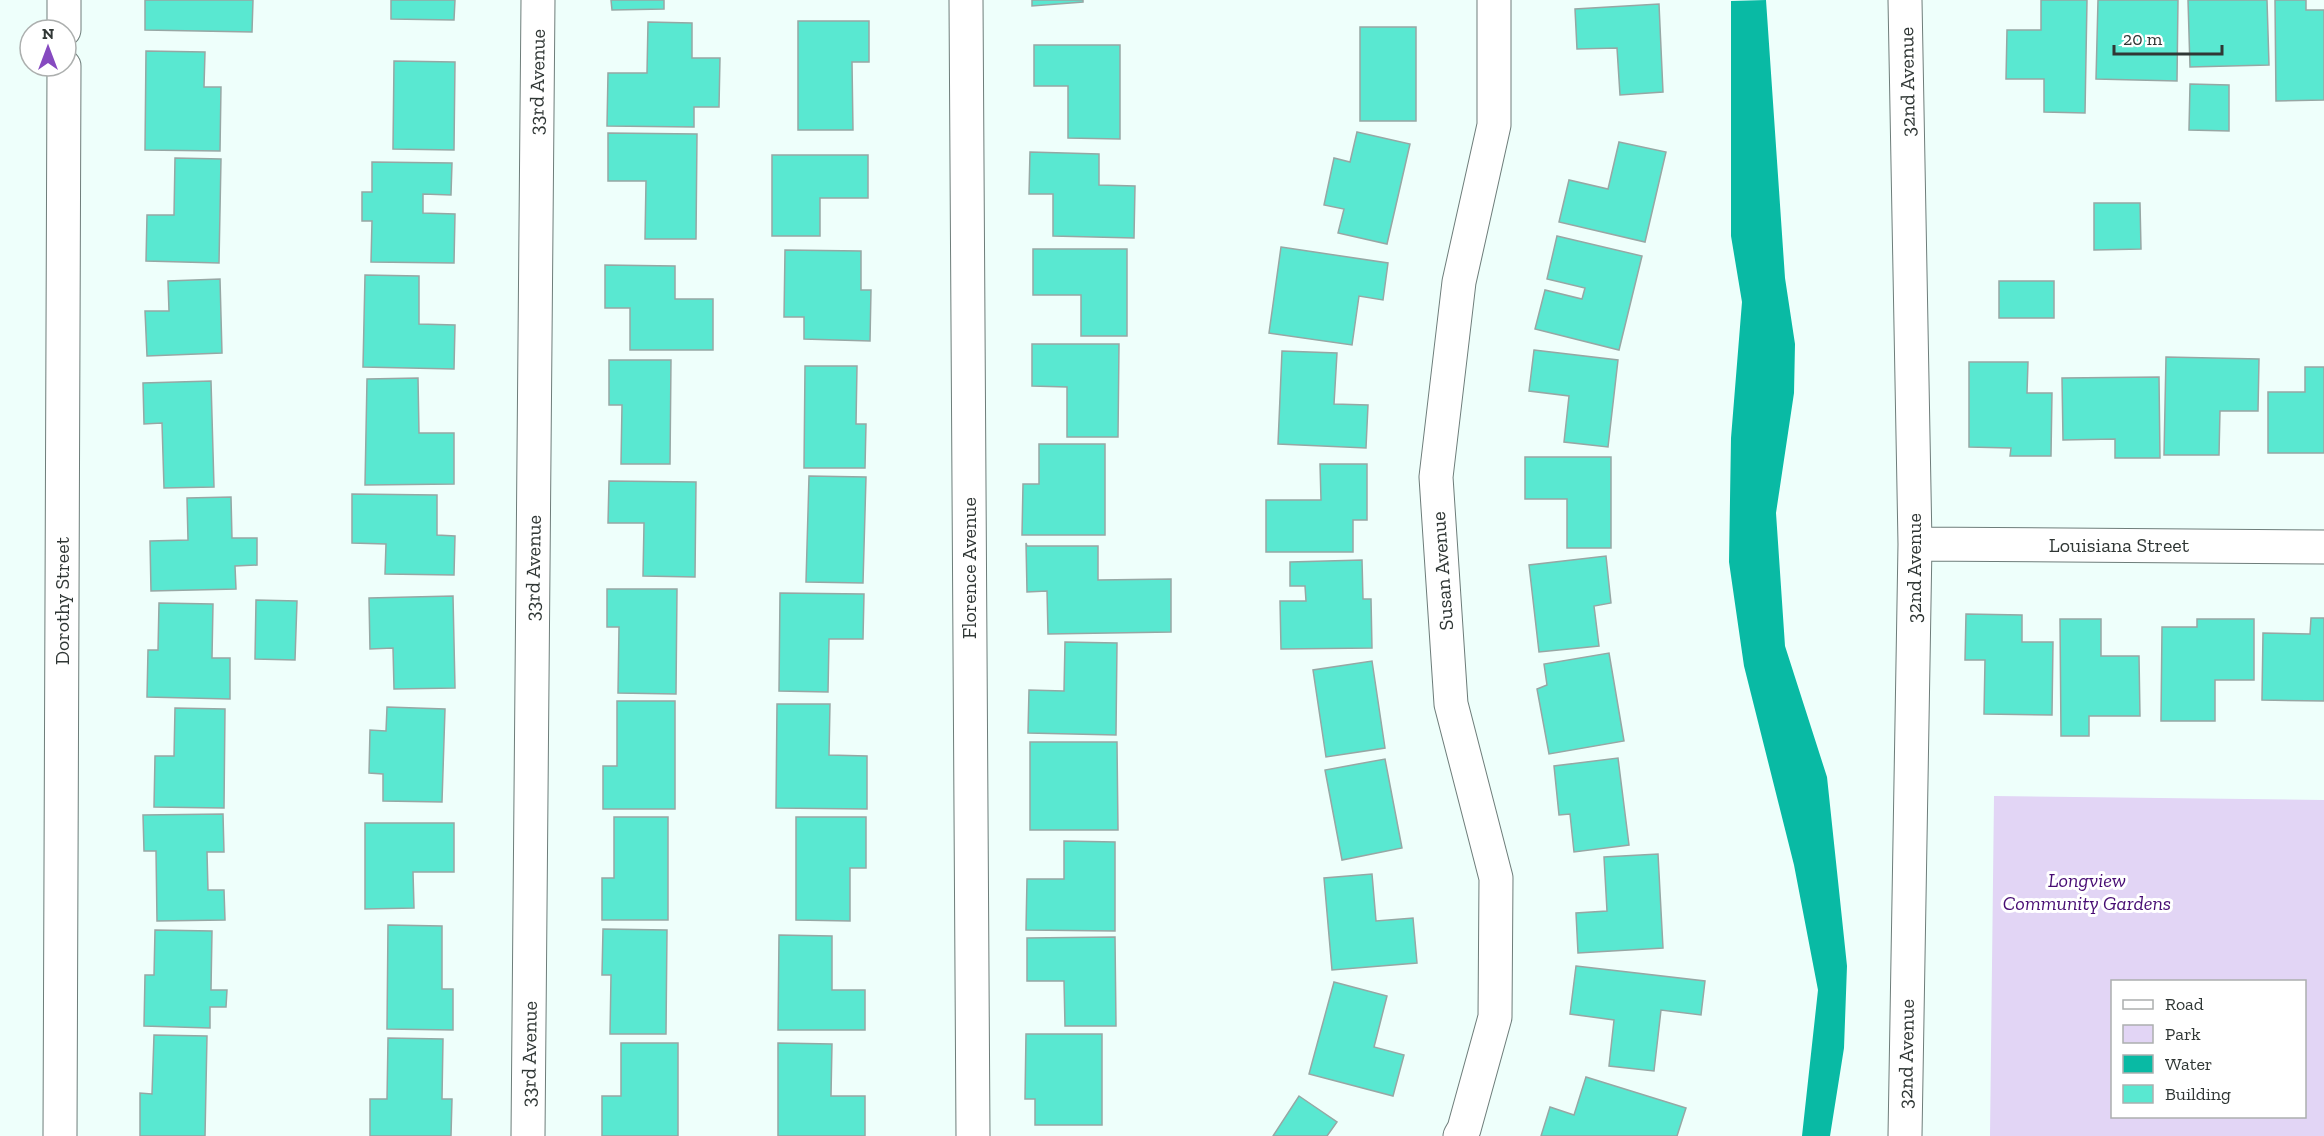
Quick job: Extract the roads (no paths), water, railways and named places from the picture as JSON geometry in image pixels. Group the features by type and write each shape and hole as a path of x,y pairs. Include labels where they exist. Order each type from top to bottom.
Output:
{"street":[{"path":"64,0 64,18"},
{"name":"33rd Avenue","path":"528,1136 538,0"},
{"name":"Florence Avenue","path":"966,0 973,1136"},
{"name":"Susan Avenue","path":"1460,1136 1464,1130 1495,1017 1496,878 1451,704 1436,477 1459,282 1494,125 1494,0"},
{"name":"32nd Avenue","path":"1905,0 1915,544 1905,1136"},
{"name":"Dorothy Street","path":"60,1136 64,78"},
{"name":"Louisiana Street","path":"1915,544 2324,547"}],"water":[{"path":"1766,0 1785,278 1795,344 1794,393 1776,513 1785,646 1827,777 1847,966 1844,1048 1830,1136 1802,1136 1818,990 1794,865 1744,666 1729,562 1731,438 1742,302 1731,236 1731,1"}],"park label":[{"name":"Longview Community Gardens","path":"2087,892"}]}
